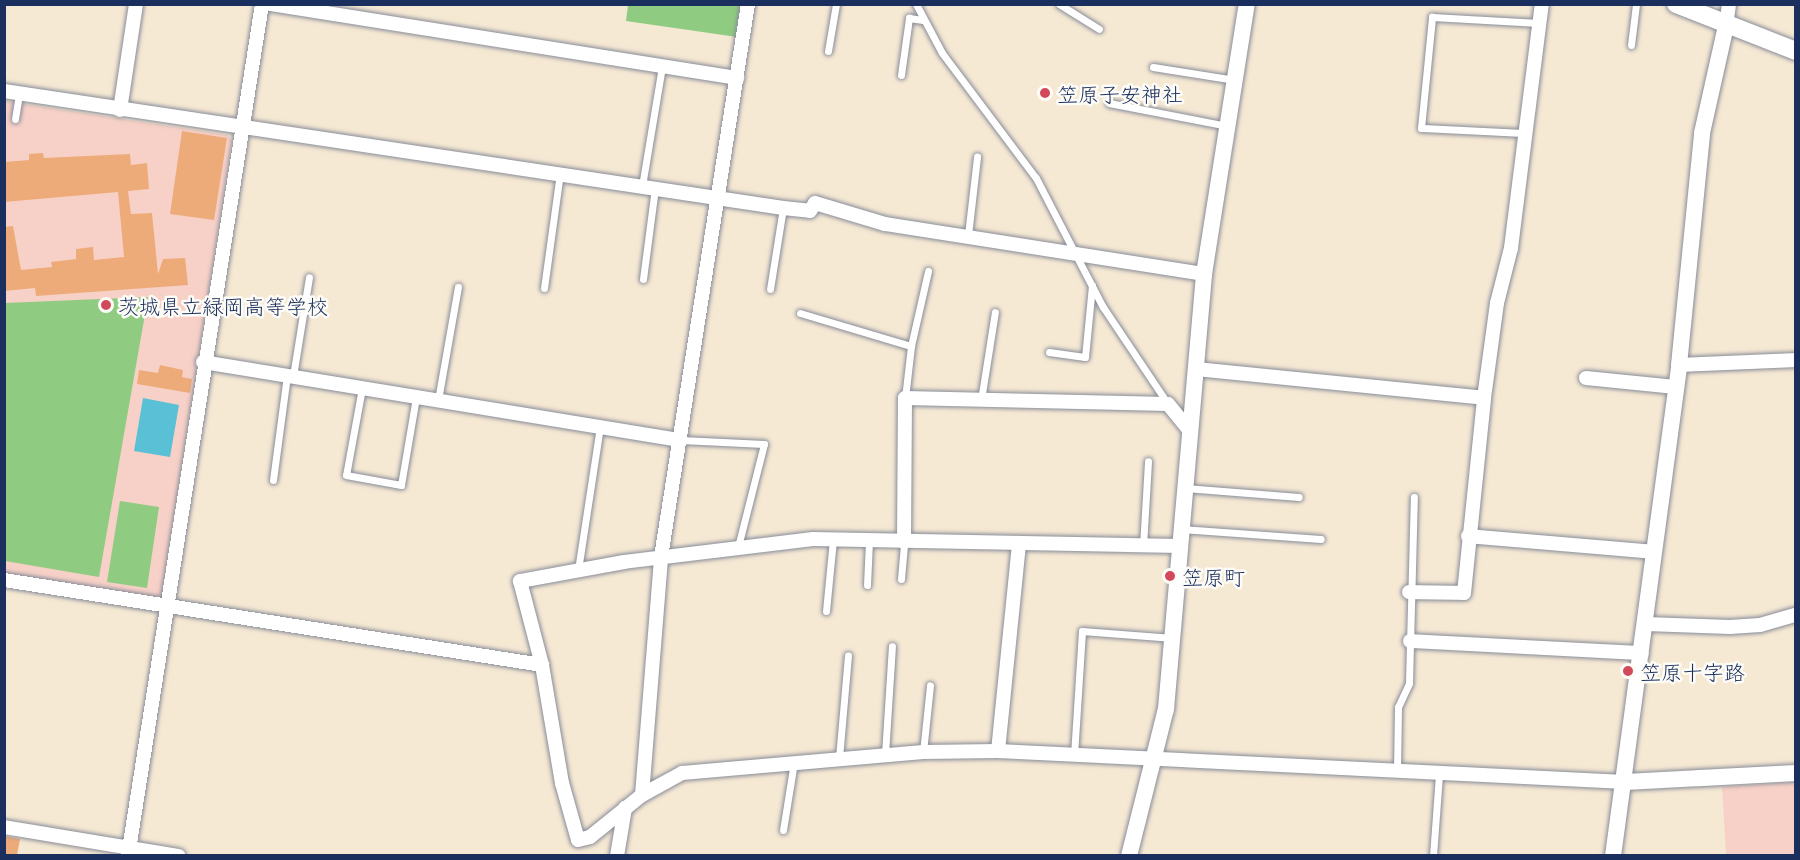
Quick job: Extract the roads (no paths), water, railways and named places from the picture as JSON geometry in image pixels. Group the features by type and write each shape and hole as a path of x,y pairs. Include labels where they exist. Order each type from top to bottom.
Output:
{"main road":[{"path":"1676,4 1726,26 1796,51"}],"street":[{"path":"120,110 136,4"},
{"path":"129,852 168,606 203,362 262,4"},
{"path":"270,4 737,78"},
{"path":"642,795 662,557 748,4"},
{"path":"1130,855 1156,758 1173,638 1204,274 1247,4"},
{"path":"1409,592 1464,593 1468,536 1497,303 1511,248 1542,4"},
{"path":"1613,855 1625,782 1679,365 1702,133 1729,4"},
{"path":"4,91 783,208 810,211 815,203 885,224 1074,251 1204,274"},
{"path":"1679,365 1796,360"},
{"path":"203,362 681,440"},
{"path":"1196,369 1485,398"},
{"path":"1586,378 1676,387"},
{"path":"904,542 905,398 1167,404 1190,431"},
{"path":"1468,536 1654,552"},
{"path":"1181,538 1143,546 833,540 738,547 520,580 542,665 562,783 578,840 590,837 642,795 682,773 885,754 998,751 1625,782 1796,773"},
{"path":"998,751 1019,543"},
{"path":"4,580 542,665"},
{"path":"1646,624 1730,627 1760,624 1796,615"},
{"path":"1410,641 1642,652"},
{"path":"617,855 625,808"},
{"path":"4,827 129,852 179,855"}],"lane":[{"path":"828,51 836,4"},
{"path":"916,4 942,53 1036,178 1092,285 1167,404"},
{"path":"1059,4 1100,29"},
{"path":"1631,45 1636,4"},
{"path":"1525,134 1421,128 1432,17 1539,23"},
{"path":"901,75 909,18 923,20"},
{"path":"643,279 648,187 662,66"},
{"path":"1153,67 1234,80"},
{"path":"15,119 19,94"},
{"path":"1109,103 1227,126"},
{"path":"968,235 977,157"},
{"path":"544,288 560,173"},
{"path":"770,289 783,208"},
{"path":"905,398 911,345 928,271"},
{"path":"273,480 309,277"},
{"path":"1049,352 1085,357 1092,285"},
{"path":"438,400 458,287"},
{"path":"981,400 995,312"},
{"path":"800,313 911,345"},
{"path":"362,388 346,475 401,485 416,397"},
{"path":"578,570 600,427"},
{"path":"681,440 764,444 738,547"},
{"path":"1143,546 1148,461"},
{"path":"1185,488 1299,496"},
{"path":"1397,772 1398,707 1409,683 1409,592 1414,497"},
{"path":"1181,538 1321,539"},
{"path":"826,611 833,540"},
{"path":"867,585 869,541"},
{"path":"901,579 904,542"},
{"path":"1074,755 1082,631 1173,638"},
{"path":"885,754 892,646"},
{"path":"839,758 848,655"},
{"path":"923,752 930,685"},
{"path":"783,830 794,762"},
{"path":"1433,855 1439,774"}],"water":[{"path":"143,398 179,405 170,457 134,451"}],"place":[{"name":"笠原子安神社","path":"1045,93"},
{"name":"茨城県立緑岡高等学校","path":"106,305"},
{"name":"笠原町","path":"1170,576"},
{"name":"笠原十字路","path":"1628,671"}]}
